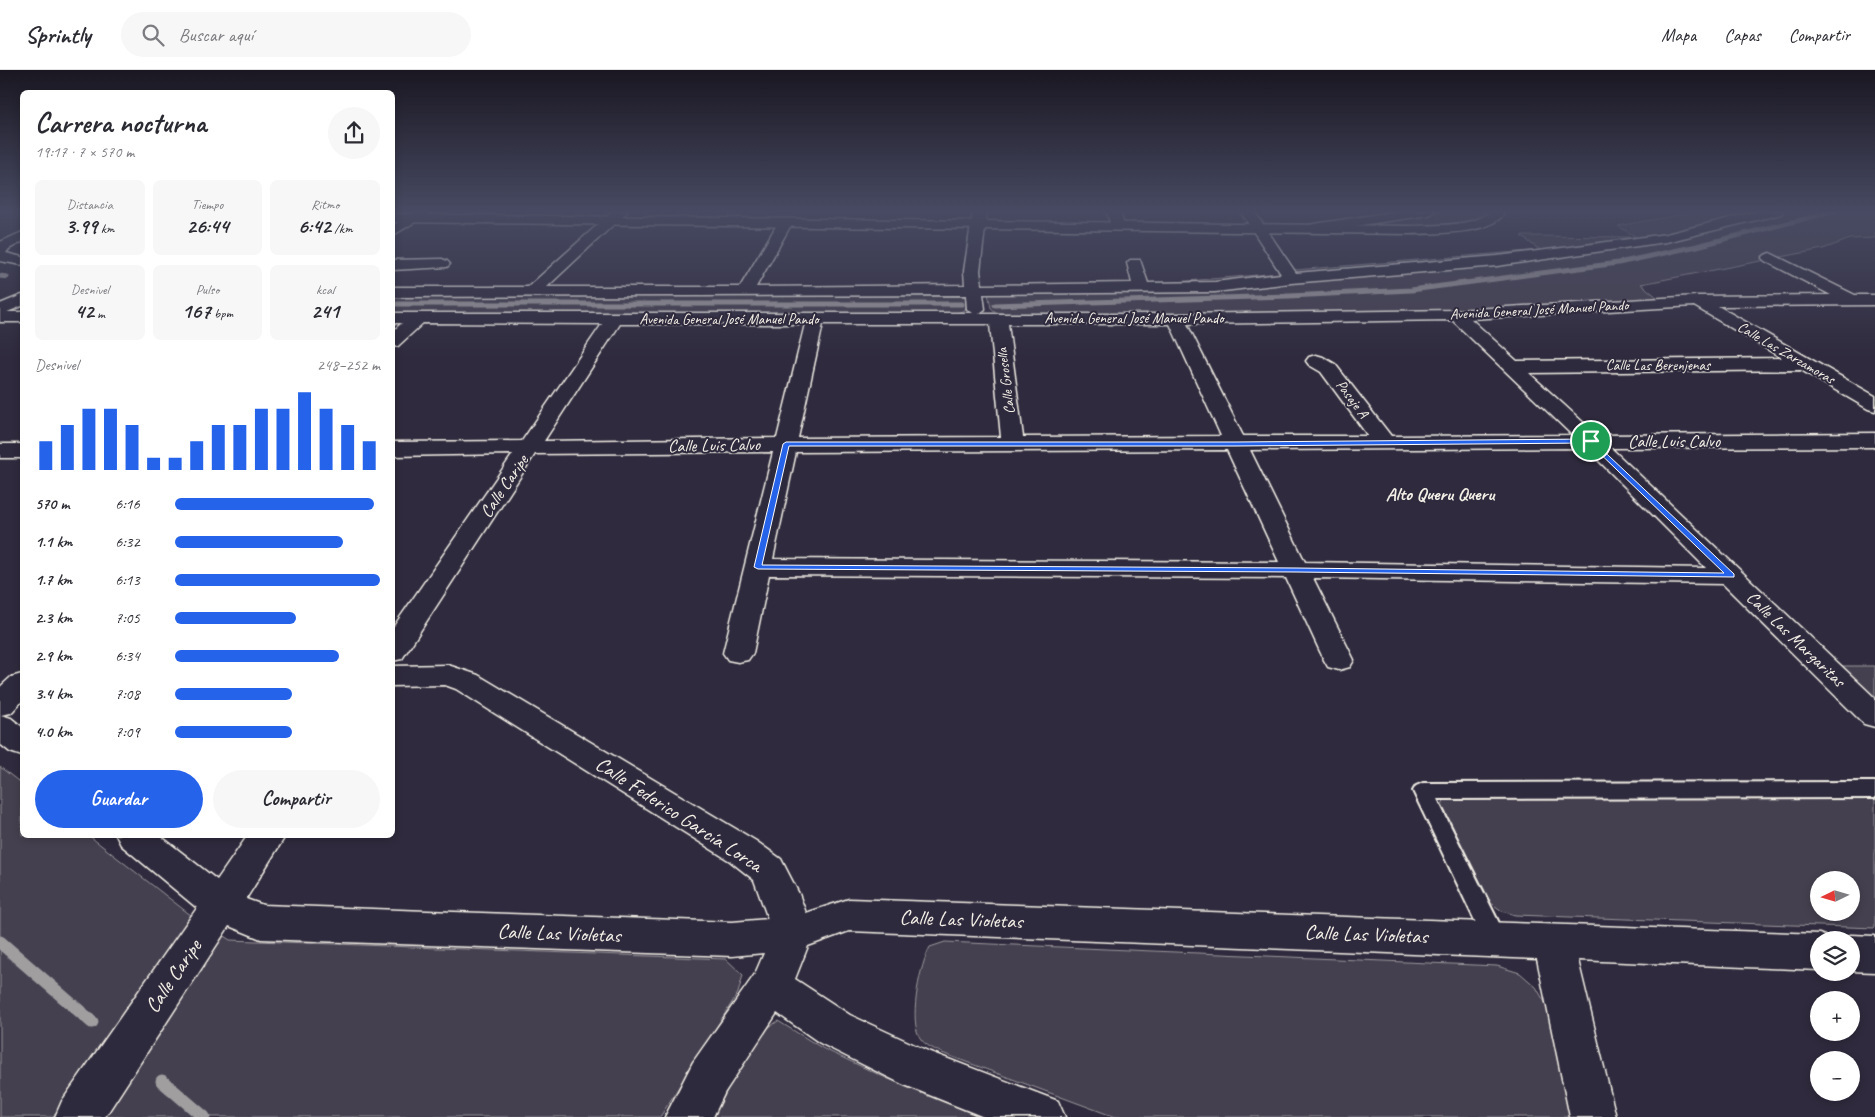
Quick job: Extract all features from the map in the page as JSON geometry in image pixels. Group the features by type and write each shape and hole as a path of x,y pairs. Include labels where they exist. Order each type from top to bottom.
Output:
{"street":[{"path":"532,292 568,260"},
{"path":"745,292 763,260"},
{"path":"974,260 972,272 977,318"},
{"path":"1279,260 1291,278"},
{"path":"395,292 745,292 1215,287 1291,278 1506,260"},
{"path":"1774,260 1854,300"},
{"path":"1135,263 1141,288"},
{"path":"395,265 442,264"},
{"path":"0,294 20,286"},
{"name":"Avenida General José Manuel Pando","path":"395,318 1176,319 1456,315 1697,301 1875,300"},
{"path":"0,310 20,301"},
{"name":"Calle Las Zarzamoras","path":"1697,301 1875,406"},
{"name":"Calle Las Margaritas","path":"1456,315 1591,441 1875,716"},
{"path":"0,317 20,317"},
{"path":"395,339 418,318"},
{"name":"Calle Grosella","path":"998,318 1013,444"},
{"name":"Calle Caripe","path":"395,648 614,319"},
{"path":"1176,319 1339,660"},
{"path":"738,653 815,320"},
{"name":"Pasaje A","path":"1316,361 1328,368 1384,442"},
{"name":"Calle Las Berenjenas","path":"1512,366 1805,364"},
{"name":"Calle Luis Calvo","path":"395,448 786,444 1236,444 1875,440"},
{"path":"758,567 1296,570 1731,576"},
{"name":"Calle Federico García Lorca","path":"395,676 448,675 467,682 742,851 768,870 780,894 794,934"},
{"path":"0,705 20,686"},
{"path":"0,726 20,742"},
{"name":"Calle Las Violetas","path":"138,838 220,905 261,922 732,939 794,934 849,915 1810,952"},
{"name":"Calle Caripe","path":"78,1117 266,838"},
{"path":"688,1117 709,1077 770,986 794,934"},
{"path":"1554,942 1593,1117"},
{"path":"1860,953 1875,954"},
{"path":"770,986 835,1029 918,1069 1042,1117"}],"lane":[{"path":"1496,939 1423,791 1875,790"}],"shaded area":[{"path":"1419,260 1477,260 1297,275 1294,270"},
{"path":"1474,260 1766,260 1641,284 1658,298 1605,301 1601,304 1450,312 1013,316 996,312 991,308 987,288 1156,291"},
{"path":"1280,273 1283,277 1222,283 1156,284 1155,282 1164,283"},
{"path":"395,296 965,296 967,303 965,310 956,313 395,316"},
{"path":"1834,666 1875,666 1875,704"},
{"path":"0,767 20,782 20,838 92,838 188,913 230,940 726,959 743,975 738,993 660,1117 0,1117"},
{"path":"1453,797 1875,797 1875,928 1515,915 1502,911 1491,903 1442,805 1444,800"},
{"path":"945,942 1497,966 1520,973 1536,987 1547,1006 1570,1117 1115,1117 942,1053 922,1040 918,1034 915,1014 920,977 930,947"},
{"path":"778,1021 822,1048 886,1078 985,1117 713,1117 755,1037"}],"waterway":[{"path":"995,305 1289,296 1411,290 1633,260"},
{"path":"0,276 7,277"},
{"path":"395,304 962,304"},
{"path":"0,942 92,1022"},
{"path":"162,1081 204,1117"}],"district":[{"name":"Alto Queru Queru","path":"1440,494"}],"route":[{"path":"1591,441 1731,576 1296,570 758,567 786,444 1236,444 1591,441"}]}
